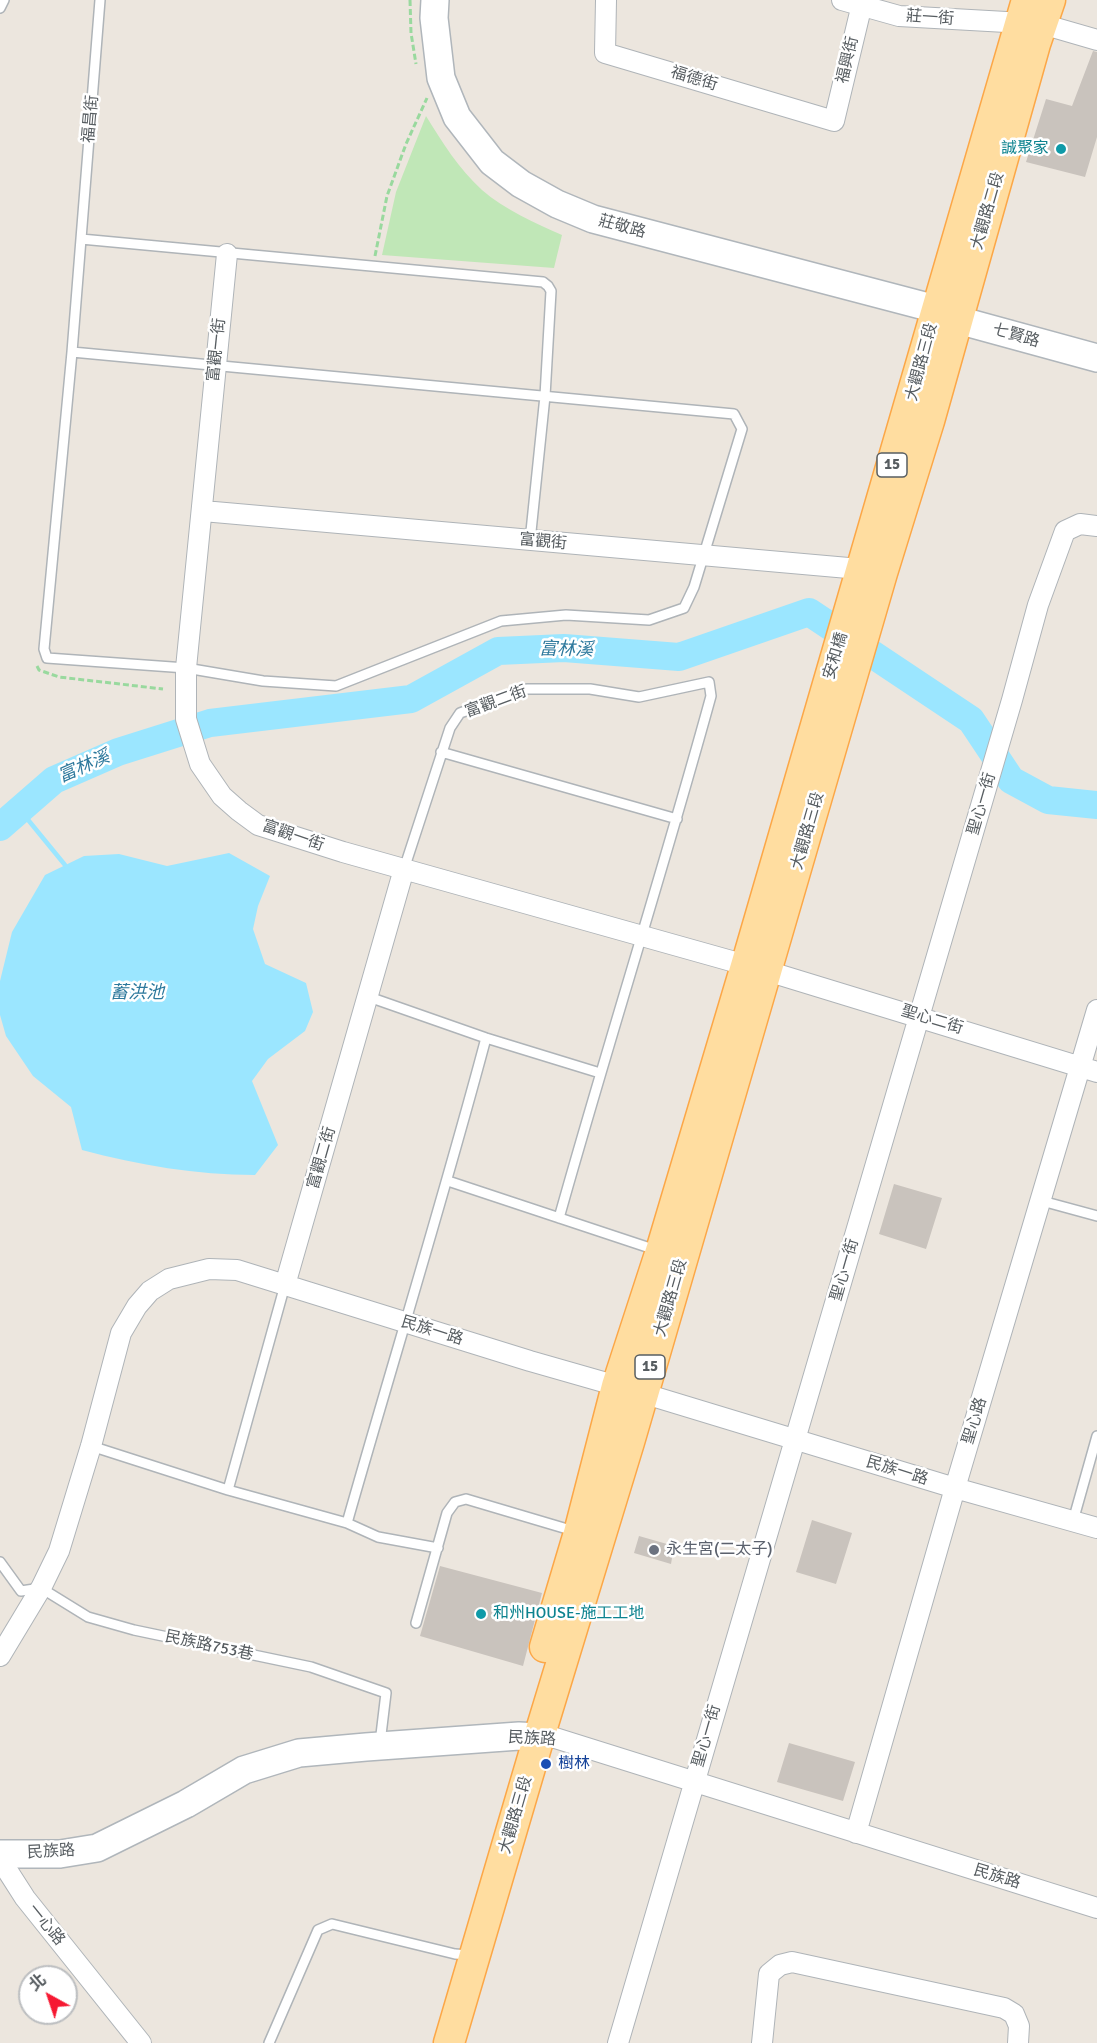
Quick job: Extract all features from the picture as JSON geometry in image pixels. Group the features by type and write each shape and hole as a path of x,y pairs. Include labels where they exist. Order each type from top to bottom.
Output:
{"main road":[{"name":"大觀路二段","path":"947,314 1035,12"},
{"name":"大觀路三段","path":"857,623 872,571 921,368 947,314"},
{"name":"安和橋","path":"838,690 857,623"},
{"name":"大觀路三段","path":"449,2043 465,1955 838,690"},
{"name":"大觀路三段","path":"630,1390 661,1251 756,968"},
{"name":"大觀路三段","path":"428,2043 465,1955"}],"street":[{"name":"莊敬路","path":"435,0 434,18 441,78 457,117 492,162 521,184 556,204 593,219 947,314"},
{"name":"福德街","path":"606,0 605,52 834,121"},
{"name":"莊一街","path":"842,0 899,16 1035,12 1097,40"},
{"name":"福興街","path":"834,121 862,4"},
{"name":"富觀一街","path":"227,254 186,668 186,719 200,764 222,796 258,825 343,852 756,968"},
{"name":"七賢路","path":"947,314 1097,358"},
{"name":"富觀街","path":"203,511 872,571"},
{"name":"聖心一街","path":"618,2043 920,1016 1038,605 1065,531 1080,524 1097,526"},
{"name":"富觀二街","path":"285,1285 404,869"},
{"name":"聖心二街","path":"756,968 920,1016 1088,1069"},
{"name":"聖心路","path":"856,1833 955,1488 1042,1201 1088,1069 1097,1010"},
{"name":"民族一路","path":"0,1656 41,1588 58,1551 91,1446 121,1333 136,1306 150,1291 169,1279 209,1269 237,1270 955,1488 1097,1528"},
{"name":"民族路","path":"0,1854 60,1854 97,1848 186,1804 244,1770 299,1753 380,1746 552,1737 1097,1908"},
{"name":"一心路","path":"0,1859 25,1898 141,2043"},
{"path":"762,2043 769,1974 780,1965 792,1962 1004,2008 1014,2014 1017,2020 1018,2043"}],"lane":[{"path":"0,8 4,0"},
{"name":"福昌街","path":"100,0 72,352 44,649 47,658 186,668"},
{"path":"81,239 543,282 551,291 545,396 530,541"},
{"path":"72,352 734,414 742,429 694,587 684,608 649,620 566,615 501,621 336,686 262,681 186,668"},
{"name":"富觀二街","path":"404,869 441,752 450,728 460,713 527,689 590,689 639,697 710,682 711,696 677,819 600,1073 559,1218"},
{"path":"441,752 677,819"},
{"path":"369,997 486,1038 600,1073"},
{"path":"347,1522 404,1322 448,1181 486,1038"},
{"path":"448,1181 661,1251"},
{"path":"1042,1201 1097,1216"},
{"name":"富觀二街","path":"228,1490 285,1285"},
{"path":"1073,1521 1097,1436"},
{"path":"91,1446 228,1490 347,1522 378,1537 438,1548"},
{"path":"416,1623 447,1513 455,1502 466,1499 589,1536"},
{"name":"民族路753巷","path":"0,1562 21,1591 41,1588 88,1617 134,1630 311,1667 386,1693 380,1746"},
{"path":"269,2043 318,1930 332,1924 465,1955"}],"path":[{"path":"373,267 387,196 406,144 427,99 441,78"}],"green space":[{"path":"426,116 458,164 482,190 510,210 562,235 554,268 382,255 396,192"}],"water":[{"name":"蓄洪池","path":"229,853 270,876 258,906 253,929 265,964 306,983 313,1012 305,1031 268,1059 252,1081 278,1145 255,1175 168,1168 82,1150 71,1107 33,1076 6,1036 0,1015 0,981 12,932 45,875 84,856 119,854 167,866"}],"building":[{"name":"誠聚家","path":"1093,51 1097,52 1097,137 1085,177 1026,162 1046,99 1072,106"},
{"path":"894,1184 942,1198 926,1249 879,1234"},
{"path":"812,1520 852,1533 836,1584 796,1572"},
{"name":"永生宮(二太子)","path":"639,1536 674,1546 671,1564 634,1553"},
{"name":"和州HOUSE-施工工地","path":"440,1566 542,1593 523,1666 420,1636"},
{"path":"789,1743 855,1762 843,1801 777,1782"}],"waterway":[{"name":"富林溪","path":"0,827 54,780 118,752 210,723 411,699 498,651 564,648 679,657 809,612 971,720 1011,780 1048,800 1097,805"},
{"path":"20,810 65,865"}],"place":[{"name":"誠聚家","path":"1061,149"},
{"name":"永生宮(二太子)","path":"654,1550"},
{"name":"和州HOUSE-施工工地","path":"481,1614"},
{"name":"樹林","path":"546,1764"}]}
